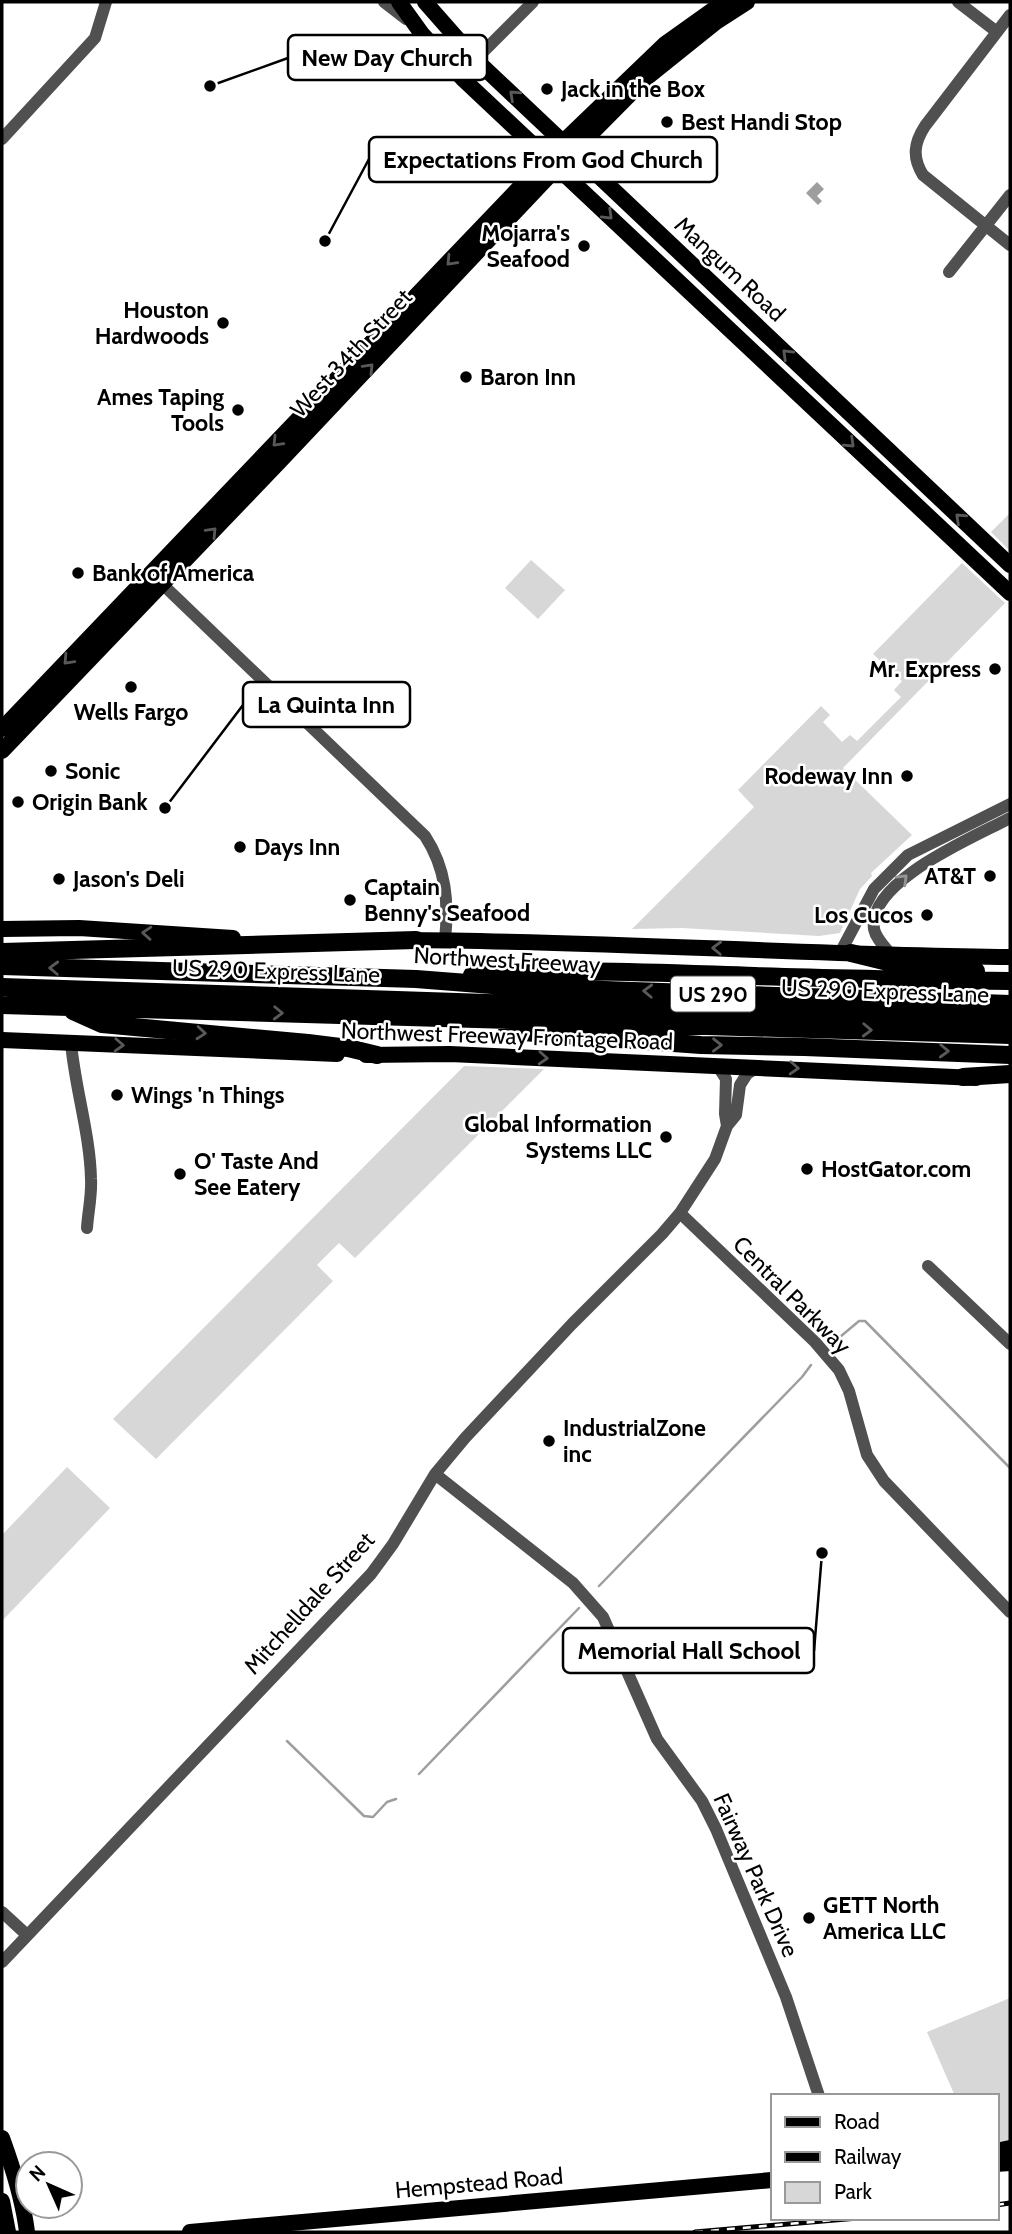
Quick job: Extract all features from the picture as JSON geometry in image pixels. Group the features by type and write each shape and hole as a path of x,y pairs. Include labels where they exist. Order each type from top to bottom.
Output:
{"highway":[{"path":"2,952 416,940"},
{"path":"846,953 896,964 1010,973"},
{"name":"Northwest Freeway","path":"2,966 416,979 518,987 1010,1004"},
{"path":"416,979 533,971 1010,981"},
{"name":"US 290 Express Lane","path":"2,987 1010,1020"},
{"name":"US 290","path":"2,1005 1010,1035"},
{"path":"63,1007 102,1024 308,1043 377,1055"},
{"path":"456,1017 478,1029 645,1042 1010,1055"},
{"path":"963,1077 1010,1074"}],"main road":[{"name":"Mangum Road","path":"399,2 422,34 464,80 1010,593"},
{"name":"Mangum Road","path":"425,2 477,61 1010,565"},
{"name":"West 34th Street","path":"2,729 157,579 554,162 645,79 669,49 724,2"},
{"name":"West 34th Street","path":"669,49 747,2"},
{"path":"658,262 674,247"},
{"path":"822,417 836,401"},
{"name":"West 34th Street","path":"2,751 107,629"},
{"path":"2,929 79,928 264,940 445,940 892,956 1010,957"},
{"name":"Northwest Freeway Frontage Road","path":"2,1040 377,1055 450,1054 760,1066 1010,1081"},
{"path":"2,2138 24,2212 27,2232"},
{"name":"Hempstead Road","path":"190,2232 771,2180"},
{"path":"2,2201 8,2232"}],"street":[{"path":"2,139 95,38 106,2"},
{"name":"Mangum Road","path":"384,2 422,34"},
{"path":"464,80 483,51 533,2"},
{"path":"958,2 997,32"},
{"path":"1010,15 925,126 916,146 916,161 923,175 1010,245"},
{"path":"949,272 1010,195"},
{"path":"157,579 425,836 433,849 446,888 445,940"},
{"path":"846,953 874,889 908,855 1010,804"},
{"path":"892,956 874,932 874,917 886,897 911,871 1010,818"},
{"path":"71,1042 91,1179 87,1228"},
{"name":"Mitchelldale Street","path":"716,1065 726,1079 724,1114 727,1126"},
{"name":"Mitchelldale Street","path":"2,1962 371,1574 393,1544 435,1474 465,1438 572,1324 663,1234 715,1159 727,1126 736,1115 740,1085 747,1074 760,1066"},
{"name":"Central Parkway","path":"680,1213 829,1358 845,1382 867,1455 874,1468 1010,1612"},
{"path":"928,1266 1010,1344"},
{"name":"Fairway Park Drive","path":"435,1474 573,1583 603,1617 657,1739 702,1801 716,1829 786,1997 818,2094"},
{"path":"2,1912 27,1935"}],"green space":[{"path":"1010,513 1010,551 991,532"},
{"path":"531,560 565,590 538,619 505,588"},
{"path":"962,563 1005,603 843,768 912,835 871,873 872,876 860,889 840,933 819,936 682,928 632,929 754,807 738,790 821,706 830,715 823,722 842,742 850,735 857,741 901,697 894,690 902,681 873,654"},
{"path":"464,1066 544,1069 355,1258 339,1243 317,1265 333,1281 156,1459 113,1419"},
{"path":"67,1467 110,1508 2,1621 2,1535"},
{"path":"1010,1998 1010,2143 998,2146 998,2094 954,2094 927,2032"}],"shaded area":[{"path":"817,182 824,189 817,196 822,201 818,205 806,193"}],"waterway":[{"path":"834,1342 859,1321 865,1321 1010,1468"},
{"path":"599,1586 811,1365"},
{"path":"419,1774 579,1608"},
{"path":"287,1741 364,1816 373,1817 387,1802 396,1799"}],"railway":[{"path":"998,2205 1010,2203"},
{"path":"695,2232 835,2220"}],"place":[{"name":"New Day Church","path":"210,86"},
{"name":"Jack in the Box","path":"547,89"},
{"name":"Best Handi Stop","path":"667,122"},
{"name":"Expectations From God Church","path":"325,241"},
{"name":"Mojarra's Seafood","path":"584,246"},
{"name":"Houston Hardwoods","path":"223,323"},
{"name":"Baron Inn","path":"466,377"},
{"name":"Ames Taping Tools","path":"238,410"},
{"name":"Bank of America","path":"78,573"},
{"name":"Mr. Express","path":"995,669"},
{"name":"Wells Fargo","path":"131,687"},
{"name":"Sonic","path":"51,771"},
{"name":"Rodeway Inn","path":"907,776"},
{"name":"Origin Bank","path":"18,802"},
{"name":"La Quinta Inn","path":"165,808"},
{"name":"Days Inn","path":"240,847"},
{"name":"AT&T","path":"990,876"},
{"name":"Jason's Deli","path":"59,879"},
{"name":"Captain Benny's Seafood","path":"350,900"},
{"name":"Los Cucos","path":"927,915"},
{"name":"Wings 'n Things","path":"117,1095"},
{"name":"Global Information Systems LLC","path":"666,1137"},
{"name":"HostGator.com","path":"807,1169"},
{"name":"O' Taste And See Eatery","path":"180,1174"},
{"name":"IndustrialZone inc","path":"549,1441"},
{"name":"Memorial Hall School","path":"822,1553"},
{"name":"GETT North America LLC","path":"809,1918"}]}
